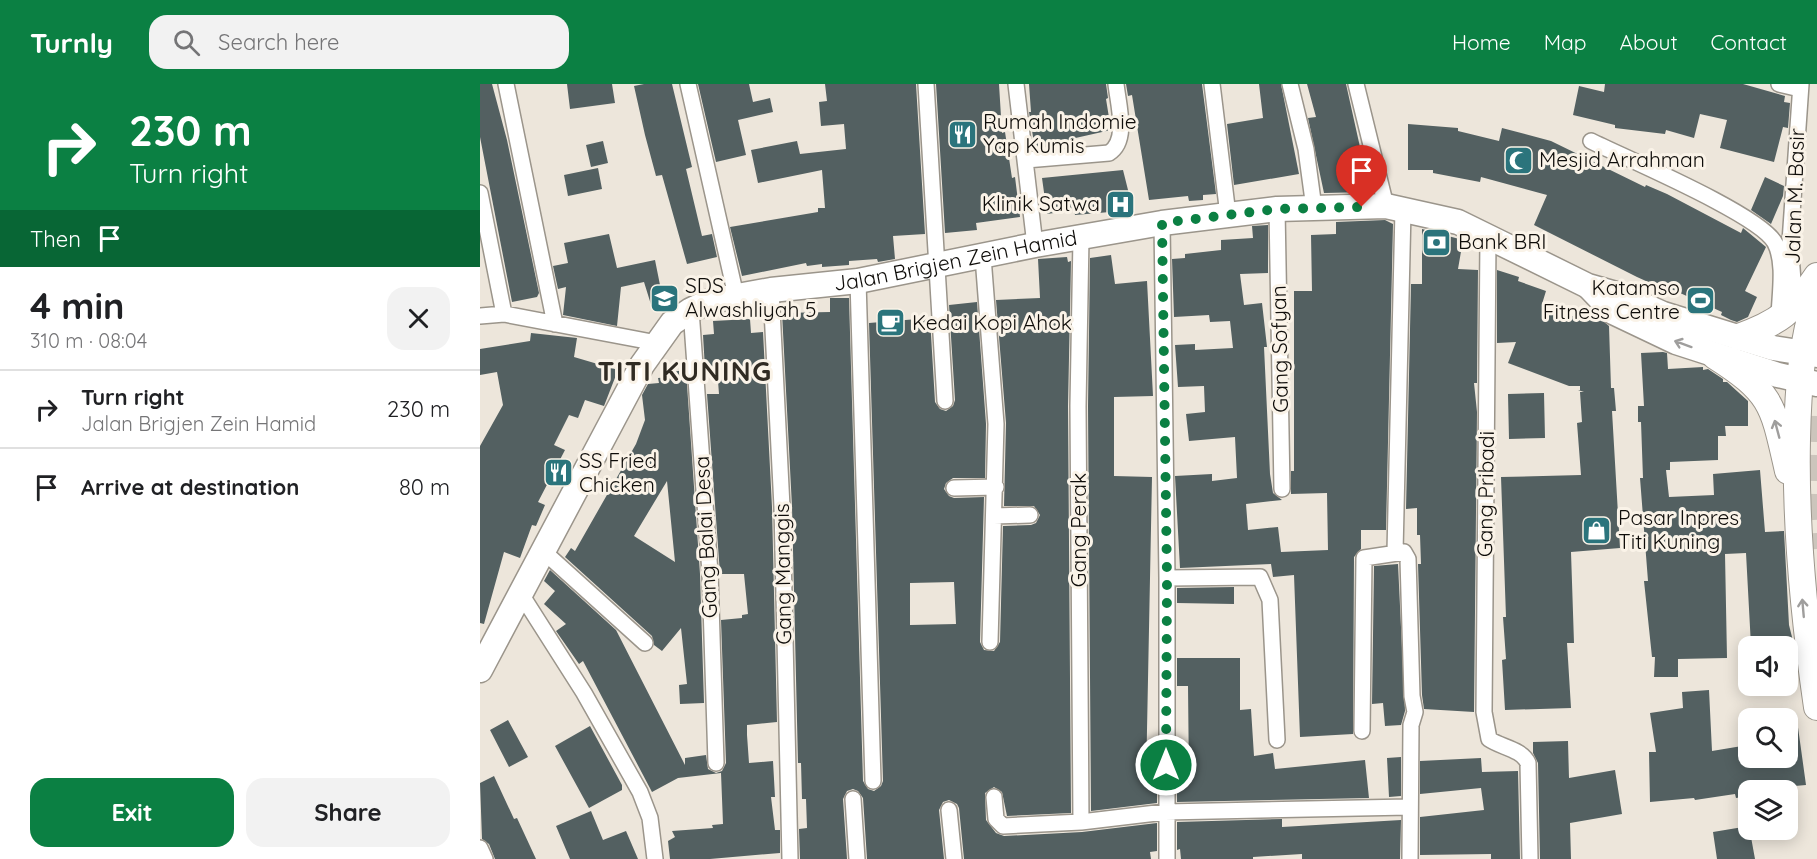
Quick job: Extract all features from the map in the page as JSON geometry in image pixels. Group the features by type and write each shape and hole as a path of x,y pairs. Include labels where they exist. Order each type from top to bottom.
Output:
{"highway":[{"path":"1739,338 1787,314 1817,276"},
{"path":"1817,295 1796,506 1803,611 1817,707"},
{"path":"1715,356 1757,385 1771,406 1796,506"}],"main road":[{"name":"Jalan Brigjen Zein Hamid","path":"480,670 642,365 657,343 672,323 691,310 710,302 736,296 858,281 939,267 1035,245 1162,223 1277,209 1394,208 1458,222 1588,286 1676,342 1715,356 1808,382"},
{"name":"Jalan Brigjen Zein Hamid","path":"1618,304 1663,314 1739,338 1810,354"}],"street":[{"path":"506,84 555,324"},
{"path":"688,84 736,296"},
{"path":"926,84 939,267 945,400"},
{"path":"1016,84 1035,245"},
{"path":"1026,160 1109,153 1114,150 1121,134 1116,84"},
{"path":"1212,84 1228,215"},
{"path":"1290,84 1306,149 1314,208"},
{"path":"1356,84 1394,208 1395,552"},
{"path":"1779,84 1801,86"},
{"name":"Jalan M. Basir","path":"1787,314 1801,86"},
{"path":"1591,141 1725,205 1768,234 1775,241 1780,262 1787,314"},
{"path":"480,193 504,314"},
{"name":"Gang Sofyan","path":"1277,209 1282,489"},
{"path":"1162,223 1167,578 1165,812 1167,859"},
{"name":"Gang Perak","path":"1081,238 1078,406 1081,822"},
{"name":"Gang Pribadi","path":"1488,238 1484,712 1489,739 1520,753 1528,763 1530,859"},
{"path":"983,257 996,424 990,642"},
{"path":"858,281 873,781"},
{"name":"Gang Manggis","path":"771,290 782,507 790,859"},
{"name":"Gang Balai Desa","path":"691,310 710,573 716,763"},
{"path":"480,316 504,314 657,343"},
{"path":"954,489 996,487"},
{"path":"994,516 1030,515"},
{"path":"542,550 645,643"},
{"path":"1362,731 1364,558 1404,552 1408,559 1412,696 1415,712 1411,725 1410,859"},
{"path":"1167,578 1260,577 1270,600 1277,740"},
{"path":"521,594 584,693 639,792 650,818 655,859"},
{"path":"994,797 996,819 1003,826 1081,822 1165,812 1409,807"},
{"path":"853,800 857,859"},
{"path":"949,810 954,859"},
{"path":"480,848 485,859"}],"building":[{"path":"480,84 492,84 507,140 539,293 537,297 512,302 480,137"},
{"path":"567,84 612,84 615,103 570,109"},
{"path":"672,84 692,167 686,169 702,236 712,234 717,257 687,264 662,175 656,176 645,135 634,86"},
{"path":"698,84 749,84 753,102 770,98 773,112 738,120 746,155 716,162"},
{"path":"825,84 916,84 925,234 893,236 895,259 878,262 877,259 849,261 849,265 822,267 822,264 807,266 806,263 742,276 730,227 818,212 818,208 825,208 822,170 758,183 751,150 797,141 800,154 846,149 844,124 821,126 819,102 827,101"},
{"path":"936,84 999,84 1002,133 1005,132 1012,178 1015,177 1020,217 976,223 977,230 945,233"},
{"path":"1029,84 1106,84 1111,130 1071,139 1071,143 1035,149 1029,112 1031,112"},
{"path":"1126,84 1202,84 1216,194 1203,195 1203,200 1189,201 1188,196 1149,200 1132,95 1128,96"},
{"path":"1259,84 1281,84 1299,174 1234,185 1227,124 1263,118"},
{"path":"1307,84 1346,84 1370,192 1324,193 1308,118 1316,117"},
{"path":"1605,84 1743,84 1785,96 1784,102 1790,103 1788,128 1783,127 1774,162 1720,148 1727,120 1700,114 1694,138 1666,130 1665,134 1615,128 1615,125 1573,115 1579,86 1604,92"},
{"path":"1408,124 1458,128 1458,131 1499,141 1502,128 1551,141 1645,187 1646,185 1667,194 1741,233 1743,228 1766,247 1745,291 1757,297 1748,317 1737,322 1731,320 1721,315 1722,312 1658,283 1657,286 1637,277 1534,225 1547,195 1481,177 1480,182 1433,173 1433,170 1408,170"},
{"path":"603,141 608,163 591,167 586,145"},
{"path":"598,168 602,189 568,196 564,175"},
{"path":"1123,170 1133,210 1075,215 1074,210 1047,214 1042,178"},
{"path":"1765,177 1784,186 1783,196 1771,224 1751,210"},
{"path":"1385,220 1393,224 1386,530 1361,530 1361,549 1354,557 1353,734 1300,737 1294,575 1273,577 1271,564 1180,568 1175,476 1212,474 1212,481 1237,478 1235,437 1189,441 1186,414 1205,412 1204,386 1178,387 1175,345 1195,344 1195,350 1233,348 1230,321 1210,322 1209,315 1174,317 1172,259 1185,258 1185,254 1221,250 1221,240 1253,238 1252,226 1268,225 1268,273 1240,274 1244,305 1262,303 1267,347 1264,347 1270,474 1273,493 1282,500 1246,504 1248,530 1278,527 1281,552 1328,550 1327,493 1291,494 1291,471 1294,471 1294,291 1312,291 1311,235 1336,234 1336,222"},
{"path":"1422,229 1463,240 1458,269 1478,270 1477,383 1474,383 1477,412 1474,712 1424,709 1422,695 1418,564 1421,564 1420,535 1417,535 1417,508 1406,509 1411,284 1422,284"},
{"path":"609,234 617,268 655,260 661,290 669,287 675,304 653,311 644,282 621,287 617,326 563,315 566,287 558,289 553,266 568,263 564,243"},
{"path":"1111,255 1115,284 1147,281 1153,396 1114,397 1114,476 1152,477 1146,781 1157,781 1157,803 1091,811 1088,406 1090,258"},
{"path":"1067,257 1068,262 1071,261 1068,406 1071,813 1007,816 1002,792 994,787 985,793 986,820 996,833 1004,836 1082,832 1157,823 1157,851 1150,852 1151,859 964,859 959,808 957,804 949,800 943,802 939,810 944,859 867,859 863,798 858,791 853,789 847,791 843,799 847,859 800,859 799,829 807,828 806,799 802,799 801,763 798,763 792,507 782,313 830,312 830,298 849,298 863,781 868,789 874,791 881,786 883,781 869,323 930,318 935,402 940,409 946,411 953,406 955,400 949,305 977,302 986,424 985,478 953,478 946,483 944,489 949,496 954,498 984,497 980,642 984,650 994,651 1000,642 1003,526 1031,525 1036,523 1040,515 1034,506 1004,506 1006,423 996,300 1040,298 1038,259","holes":["954,582 956,624 910,625 910,583"]},
{"path":"1497,270 1519,277 1518,281 1546,291 1542,304 1572,316 1597,316 1609,326 1611,388 1614,388 1616,411 1612,411 1620,548 1571,552 1574,643 1567,643 1571,708 1505,710 1502,660 1506,659 1503,617 1506,617 1501,477 1581,475 1577,423 1582,422 1580,392 1584,392 1578,390 1580,386 1569,386 1508,363 1516,342 1497,343"},
{"path":"750,319 751,333 763,332 772,507 777,722 747,725 747,735 749,763 773,761 775,797 771,797 775,830 780,830 780,853 710,859 670,859 668,841 675,837 672,831 713,828 712,825 723,824 721,773 678,778 652,792 583,661 579,664 556,631 566,624 544,604 555,591 544,581 550,570 616,630 685,765 685,758 706,755 708,769 716,773 722,771 726,763 721,620 742,618 742,615 748,614 744,574 720,574 707,394 719,394 717,368 705,369 703,335 714,334 713,321"},
{"path":"531,333 577,338 574,357 618,370 604,406 585,400 578,418 569,415 554,445 565,450 538,502 545,505 536,526 532,525 520,558 504,552 484,624 480,623 480,446 503,405 497,372 480,375 480,349 530,341"},
{"path":"1641,353 1667,353 1668,369 1703,367 1703,370 1708,369 1748,401 1748,426 1725,426 1726,436 1718,436 1718,460 1670,462 1670,470 1666,470 1669,497 1714,495 1713,474 1760,470 1765,532 1784,531 1789,625 1792,636 1750,636 1746,553 1725,554 1727,658 1678,659 1678,677 1654,677 1655,657 1652,657 1644,581 1648,581 1640,478 1643,478 1641,422 1638,422 1638,406 1644,406"},
{"path":"686,370 700,574 704,703 680,704 679,685 687,684 681,628 662,651 654,645 652,636 565,557 571,548 575,551 636,444 645,420 642,395 648,384 659,383 658,378 670,377 670,372","holes":["667,481 675,562 634,536"]},
{"path":"1544,393 1545,438 1509,439 1508,394"},
{"path":"1398,564 1405,711 1401,725 1385,726 1383,703 1372,704 1374,566"},
{"path":"1234,587 1234,604 1177,603 1177,588"},
{"path":"1177,658 1240,658 1240,710 1251,709 1254,756 1273,753 1275,769 1365,760 1369,798 1177,802 1177,780 1189,780 1188,686 1177,686"},
{"path":"1709,690 1712,751 1738,747 1738,768 1798,768 1798,727 1806,785 1798,786 1798,780 1738,780 1738,798 1735,794 1695,800 1694,798 1650,802 1649,752 1656,752 1650,713 1683,708 1682,692"},
{"path":"508,720 528,757 509,767 490,730"},
{"path":"590,726 622,785 622,790 589,808 555,746"},
{"path":"1568,741 1569,778 1615,770 1622,814 1570,823 1571,859 1540,859 1538,763 1533,753 1533,742"},
{"path":"1401,757 1401,796 1389,797 1387,758"},
{"path":"1481,758 1482,772 1518,771 1520,859 1491,859 1491,854 1420,855 1420,817 1484,810 1481,788 1420,794 1420,761"},
{"path":"494,776 536,859 495,859 489,844 482,839 480,783"},
{"path":"591,811 603,840 626,831 638,859 570,859 556,826"},
{"path":"1282,819 1282,827 1401,820 1400,859 1302,859 1302,854 1253,857 1253,859 1181,859 1180,849 1177,850 1177,822"},
{"path":"1738,828 1738,840 1752,840 1755,859 1717,859 1713,832"}],"tunnel":[{"path":"1817,416 1815,516 1817,549"}],"place":[{"name":"Rumah Indomie Yap Kumis","path":"962,134"},
{"name":"Mesjid Arrahman","path":"1518,160"},
{"name":"Klinik Satwa","path":"1121,204"},
{"name":"Bank BRI","path":"1437,242"},
{"name":"SDS Alwashliyah 5","path":"664,298"},
{"name":"Katamso Fitness Centre","path":"1701,300"},
{"name":"Kedai Kopi Ahok","path":"891,323"},
{"name":"SS Fried Chicken","path":"558,473"},
{"name":"Pasar Inpres Titi Kuning","path":"1597,530"}],"district":[{"name":"TITI KUNING","path":"685,372"}],"route":[{"path":"1166,765 1167,578 1162,223 1277,209 1362,207"}]}
